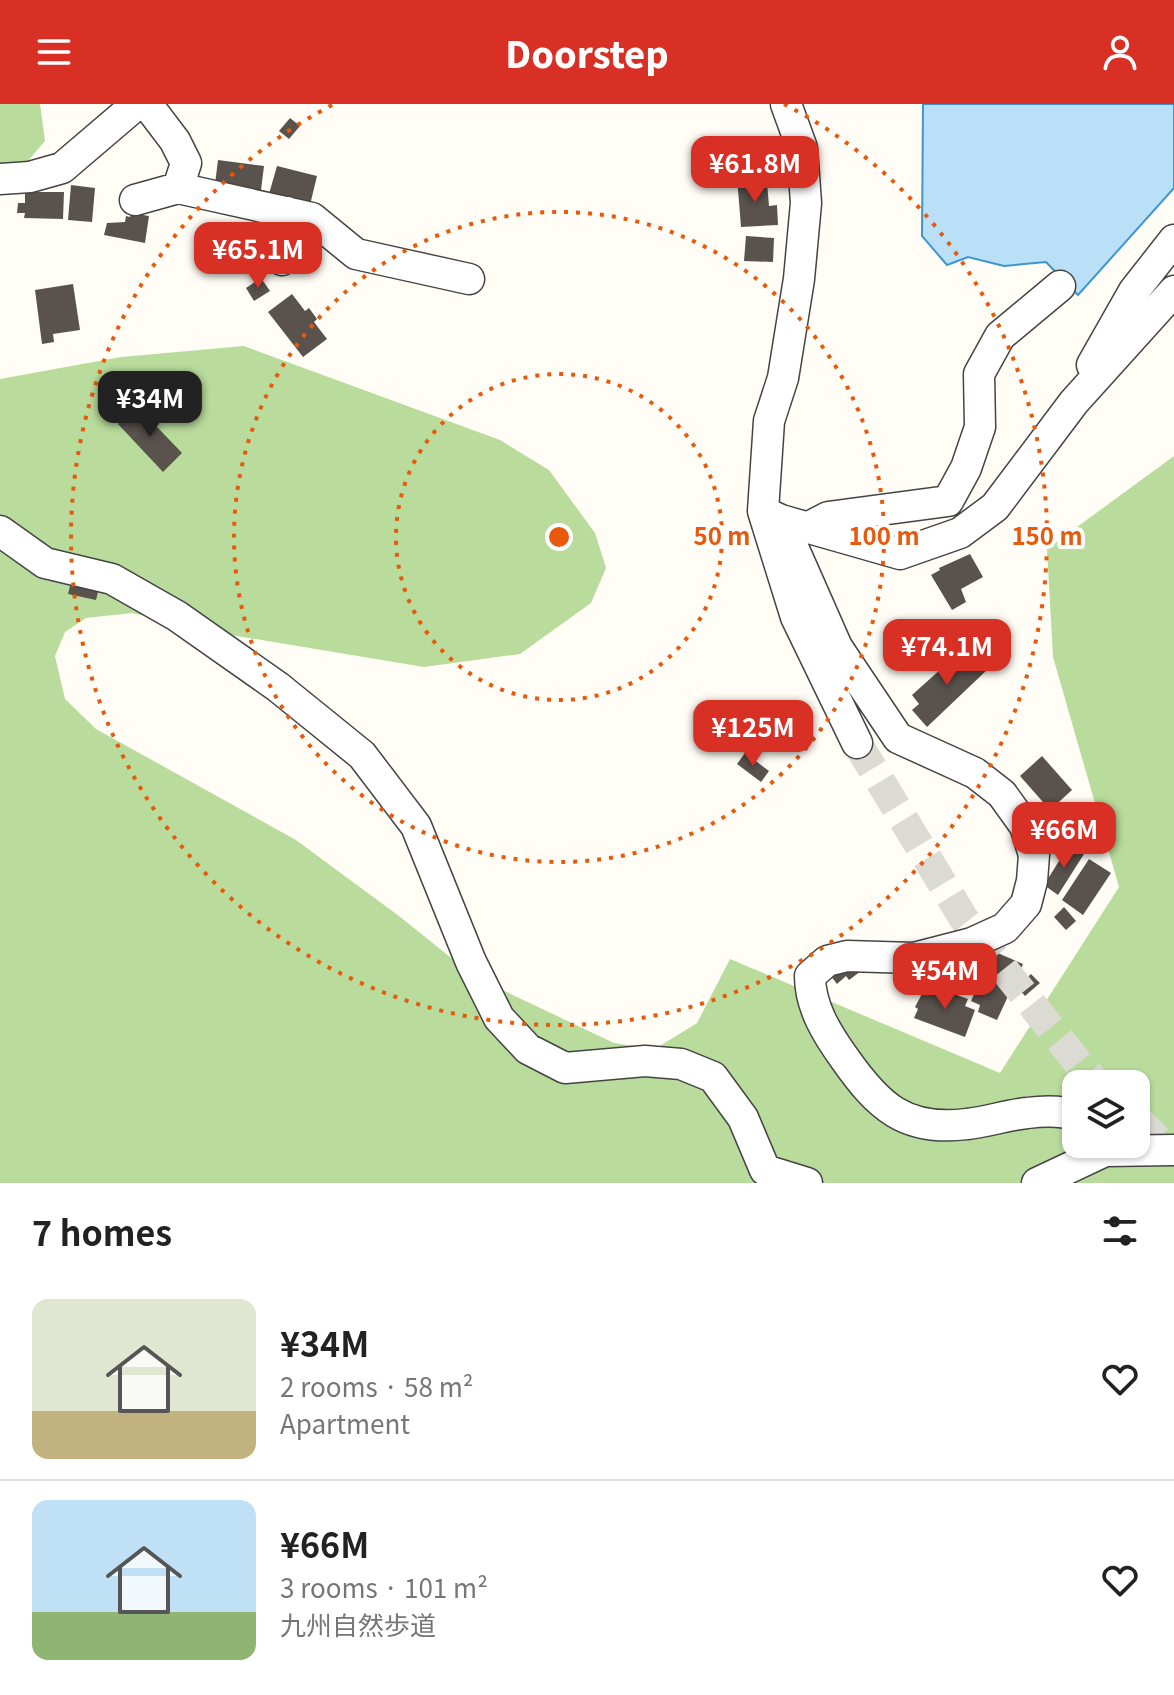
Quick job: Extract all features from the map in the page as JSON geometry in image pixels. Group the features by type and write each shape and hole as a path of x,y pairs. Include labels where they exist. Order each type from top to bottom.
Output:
{"street":[{"path":"0,179 30,177 62,168 137,104"},
{"path":"147,104 175,141 186,163 178,188"},
{"path":"786,104 802,148 806,203 799,279 783,378 769,421 796,617 857,743"},
{"path":"135,200 178,188 287,212 312,218 356,254 469,279"},
{"path":"282,260 287,212"},
{"path":"1083,391 1096,355 1134,291 1174,240"},
{"path":"784,520 948,501 966,468 980,427 979,374 1000,336 1060,286"},
{"path":"784,520 900,554 960,533 995,507 1083,391 1174,291"},
{"path":"784,520 837,647 898,738 975,773 1002,794 1025,826 1034,855 1026,904 1005,928 972,943 914,958 847,956 827,961 810,976 810,997 833,1041 861,1082 877,1100 899,1116 922,1124 966,1124 1041,1111 1062,1114"},
{"path":"0,531 45,563 112,579 177,616 278,687 362,755 416,826 471,962 499,1018 528,1049 565,1068 645,1061 681,1064 713,1077 743,1118 760,1176 807,1183"},
{"path":"1150,1149 1174,1150"},
{"path":"1037,1183 1084,1158"}],"green space":[{"path":"0,104 40,104 45,141 10,182 0,188"},
{"path":"244,346 500,440 549,470 595,533 606,568 591,603 520,654 424,667 225,634 132,613 86,618 65,632 55,656 65,699 96,729 296,840 475,977 614,1043 655,1049 697,1023 730,959 1000,1073 1119,887 1053,657 1047,549 1174,456 1174,1183 0,1183 0,379 121,357"}],"water":[{"path":"923,104 1174,104 1174,188 1078,295 1046,262 1004,266 968,257 947,265 922,236"}],"building":[{"path":"290,118 300,126 289,139 279,131"},
{"path":"218,160 264,166 260,198 214,192"},
{"path":"277,166 317,176 310,205 269,194"},
{"path":"752,176 753,183 767,182 769,206 777,205 778,225 741,227 737,177"},
{"path":"71,185 95,188 92,222 68,220"},
{"path":"25,192 64,192 63,219 24,218 25,213 17,213 18,203 25,203"},
{"path":"131,213 149,216 145,243 104,235 107,223 125,222 126,216 130,217"},
{"path":"746,236 774,238 773,262 744,261"},
{"path":"261,278 270,291 254,301 246,288"},
{"path":"73,284 80,330 53,334 54,342 42,344 35,290"},
{"path":"292,294 305,311 309,308 317,319 314,322 327,339 303,357 268,312"},
{"path":"137,406 182,453 163,472 118,424"},
{"path":"970,554 983,577 961,589 966,602 952,610 931,575"},
{"path":"71,582 99,588 96,600 68,594"},
{"path":"960,652 968,661 975,655 988,669 927,727 912,710 919,704 912,695"},
{"path":"745,753 769,771 761,782 737,764"},
{"path":"1042,756 1072,790 1050,810 1020,776"},
{"path":"1069,845 1084,854 1058,895 1044,885"},
{"path":"1089,859 1111,873 1083,915 1062,900"},
{"path":"1064,907 1076,921 1066,930 1054,917"},
{"path":"993,951 1023,964 997,1020 978,1012 980,1005 971,1001"},
{"path":"827,971 861,971 849,980 846,976 837,984"},
{"path":"1031,974 1040,983 1025,996 1017,987"},
{"path":"925,988 968,999 965,1006 975,1010 965,1037 914,1018 918,1009 915,1007"}],"tunnel":[{"path":"857,743 964,919 1084,1070"},
{"path":"1150,1132 1174,1155"}]}
